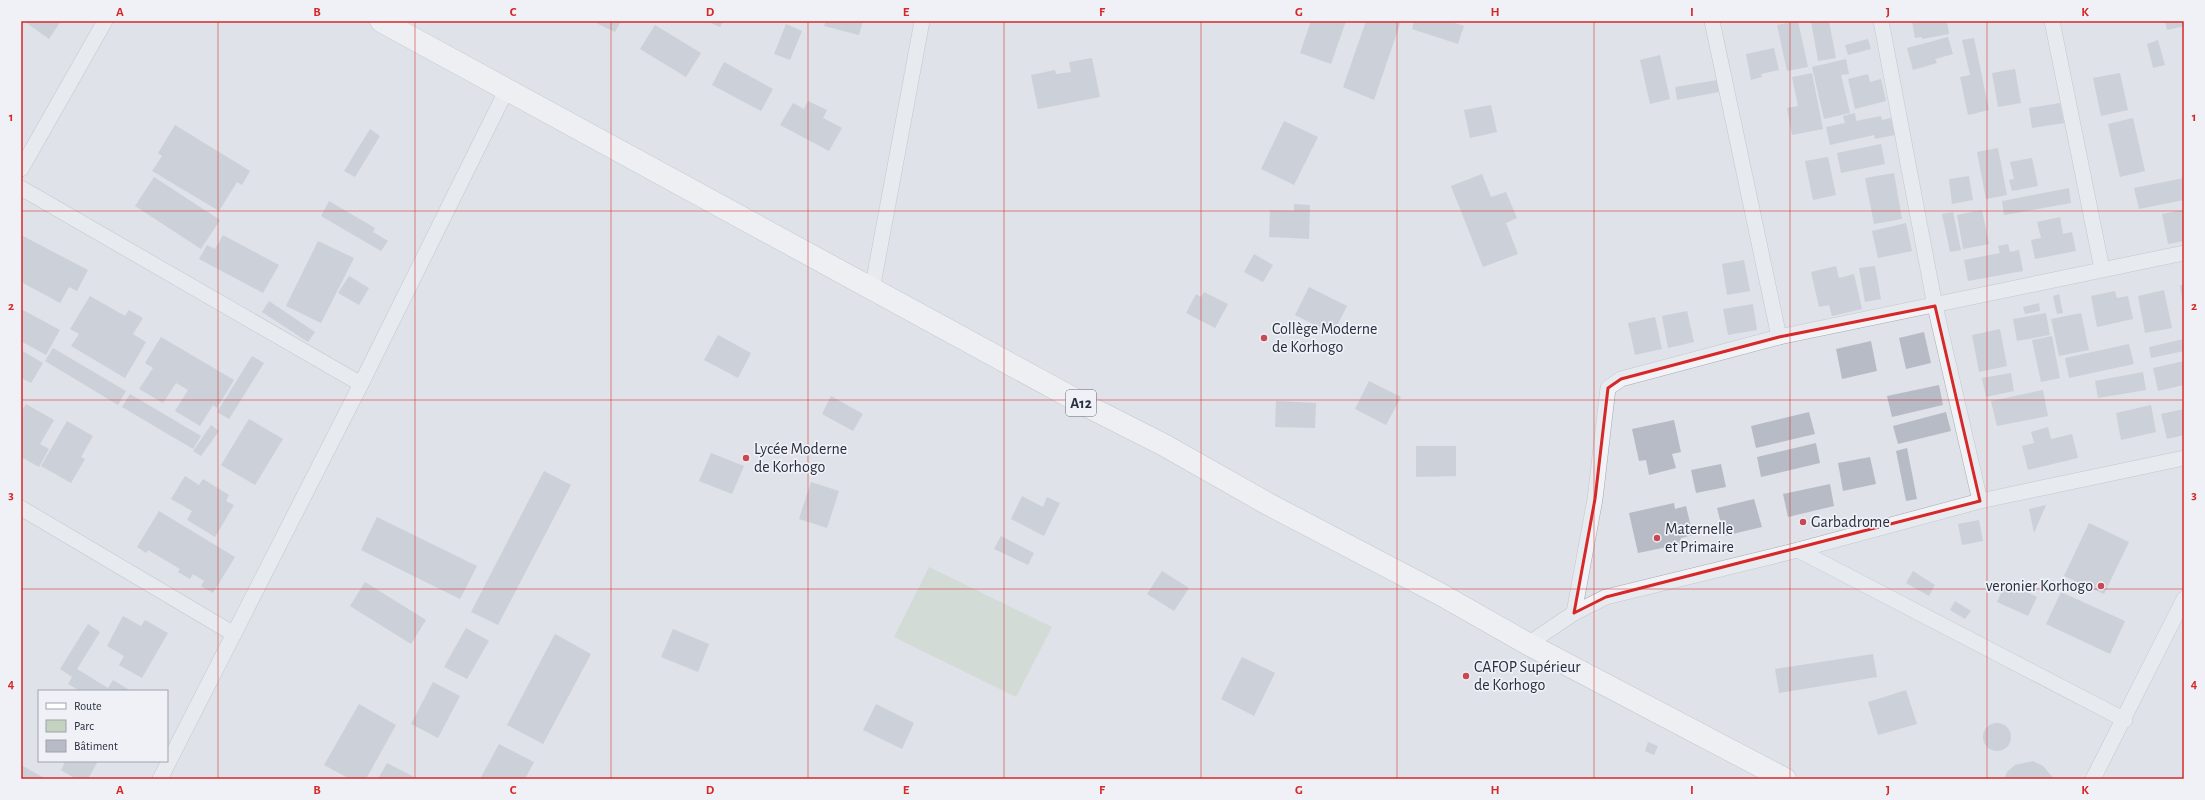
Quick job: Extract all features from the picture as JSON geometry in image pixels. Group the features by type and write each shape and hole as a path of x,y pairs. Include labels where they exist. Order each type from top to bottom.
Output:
{"main road":[{"name":"A12","path":"381,21 872,290 1087,406 1164,445 1268,504 1440,594 1528,644 1785,779"}],"street":[{"path":"21,169 105,21"},
{"path":"872,290 922,21"},
{"path":"1712,21 1779,337"},
{"path":"1881,21 1935,306 1980,501"},
{"path":"2052,21 2102,269"},
{"path":"160,779 361,384 507,89"},
{"path":"21,188 361,384"},
{"path":"1574,613 1596,499 1608,388 1621,379 1779,337 1935,306 2184,252"},
{"path":"1528,644 1574,613 1606,597 1798,550 1980,501 2184,458"},
{"path":"21,508 234,634"},
{"path":"1798,550 2125,720"},
{"path":"2093,779 2125,720 2184,599"}],"highlighted area":[{"path":"1935,306 1980,501 1606,597 1574,613 1595,499 1608,388 1621,379 1779,337"}],"green space":[{"path":"929,567 1052,627 1016,697 894,637"}],"building":[{"path":"24,21 61,21 49,39"},
{"path":"592,21 621,21 615,32"},
{"path":"707,21 723,21 720,27"},
{"path":"826,21 863,21 859,35 824,26"},
{"path":"1311,21 1346,21 1331,64 1300,53"},
{"path":"1366,21 1401,21 1374,100 1343,87"},
{"path":"1414,21 1449,21 1464,26 1458,44 1412,29"},
{"path":"1798,21 1808,67 1787,71 1777,25"},
{"path":"1811,21 1829,21 1836,58 1818,61"},
{"path":"1912,21 1947,21 1949,34 1922,39 1922,37 1915,38"},
{"path":"2165,21 2184,21 2184,26 2167,30"},
{"path":"786,24 802,31 790,60 774,54"},
{"path":"655,25 701,53 686,77 640,49"},
{"path":"1948,37 1953,54 1935,59 1937,63 1913,70 1907,48"},
{"path":"1974,38 1989,110 1968,115 1960,77 1970,75 1962,40"},
{"path":"1868,39 1871,49 1848,55 1845,45"},
{"path":"2158,40 2165,65 2153,68 2147,44"},
{"path":"1774,48 1779,70 1761,74 1762,77 1751,80 1746,54"},
{"path":"1660,55 1670,99 1650,104 1640,60"},
{"path":"1092,58 1100,97 1038,109 1031,75 1055,70 1056,74 1071,72 1069,62"},
{"path":"1846,59 1849,74 1841,75 1850,113 1824,119 1812,67"},
{"path":"724,62 773,89 761,111 712,85"},
{"path":"2015,69 2021,103 1998,107 1992,73"},
{"path":"1812,73 1823,129 1792,135 1787,108 1798,106 1792,77"},
{"path":"2120,73 2128,110 2101,116 2093,78"},
{"path":"1868,74 1870,82 1881,79 1886,101 1855,109 1848,79"},
{"path":"1717,80 1719,92 1677,100 1675,87"},
{"path":"808,101 827,110 823,118 842,128 829,151 780,125 793,103 804,109"},
{"path":"2060,103 2064,123 2032,128 2029,108"},
{"path":"1491,105 1497,132 1470,138 1464,110"},
{"path":"1855,113 1856,121 1881,116 1882,120 1891,118 1895,135 1875,139 1874,135 1830,145 1826,127 1845,123 1843,116"},
{"path":"2133,118 2145,171 2120,177 2108,124"},
{"path":"1284,121 1318,137 1294,185 1261,169"},
{"path":"175,125 250,171 242,185 237,182 219,211 152,171 162,156 158,153"},
{"path":"370,129 380,136 355,177 344,171"},
{"path":"1881,144 1885,164 1841,173 1837,153"},
{"path":"1998,148 2007,195 1986,199 1977,152"},
{"path":"1828,157 1836,195 1813,200 1805,161"},
{"path":"2032,158 2038,186 2012,191 2009,180 2014,179 2010,162"},
{"path":"1894,173 1902,219 1874,224 1865,178"},
{"path":"1482,174 1491,197 1506,192 1517,218 1506,223 1518,254 1483,267 1451,186"},
{"path":"1969,176 1973,200 1952,204 1949,179"},
{"path":"154,177 220,220 201,249 135,206"},
{"path":"2184,178 2184,200 2139,209 2134,188"},
{"path":"2069,188 2071,203 2004,215 2002,201"},
{"path":"329,201 375,228 373,232 388,241 381,251 321,216"},
{"path":"1294,204 1310,205 1309,239 1269,237 1270,210 1294,211"},
{"path":"1982,210 1989,244 1963,249 1957,215"},
{"path":"2184,210 2184,241 2168,244 2162,214"},
{"path":"1953,212 1961,250 1950,252 1942,214"},
{"path":"2060,217 2063,234 2072,232 2076,251 2035,259 2031,240 2041,238 2037,222"},
{"path":"1906,223 1912,251 1878,258 1872,231"},
{"path":"223,235 279,265 263,293 199,259 207,245 215,249"},
{"path":"23,236 88,270 77,291 69,287 60,303 21,282 21,240"},
{"path":"318,241 354,258 321,323 286,306"},
{"path":"2008,244 2010,252 2019,250 2023,271 1968,281 1964,260 2000,253 1998,246"},
{"path":"1254,254 1273,265 1263,282 1244,272"},
{"path":"1744,260 1750,291 1727,295 1722,264"},
{"path":"1836,266 1839,278 1854,274 1862,309 1832,316 1829,305 1819,307 1811,272"},
{"path":"1875,266 1881,299 1865,302 1859,268"},
{"path":"349,276 369,288 359,305 338,293"},
{"path":"2180,285 2184,285 2184,305 2183,305"},
{"path":"1309,287 1347,306 1333,334 1295,315"},
{"path":"2164,290 2172,328 2145,333 2138,296"},
{"path":"2115,291 2117,298 2128,296 2133,319 2097,327 2091,296"},
{"path":"1204,292 1228,304 1215,328 1186,313 1196,294 1201,297"},
{"path":"2059,294 2063,313 2057,314 2053,296"},
{"path":"90,296 125,316 129,310 143,318 133,334 146,342 125,378 71,346 79,334 70,329"},
{"path":"269,301 315,332 308,342 262,312"},
{"path":"2039,303 2040,311 2025,314 2023,307"},
{"path":"1753,304 1757,330 1728,335 1723,309"},
{"path":"21,309 60,330 46,355 21,341"},
{"path":"1687,311 1694,342 1668,348 1662,316"},
{"path":"2046,313 2050,335 2017,341 2013,319"},
{"path":"2081,313 2089,350 2059,356 2051,319"},
{"path":"1655,317 1662,349 1635,355 1628,323"},
{"path":"2000,329 2007,366 1979,372 1972,335"},
{"path":"1924,332 1931,363 1906,369 1899,338"},
{"path":"718,335 751,353 738,378 704,360"},
{"path":"2052,336 2060,378 2041,382 2032,340"},
{"path":"161,337 234,380 217,408 213,405 200,426 175,411 188,390 176,383 163,403 139,389 153,368 145,363"},
{"path":"2184,339 2184,351 2151,358 2149,347"},
{"path":"1871,341 1877,371 1842,379 1836,349"},
{"path":"2129,344 2134,364 2069,378 2065,358"},
{"path":"53,348 126,391 118,405 45,361"},
{"path":"21,350 43,363 31,383 21,378"},
{"path":"252,356 264,363 229,419 217,412"},
{"path":"2184,361 2184,385 2158,391 2153,368"},
{"path":"2143,372 2146,390 2098,398 2095,381"},
{"path":"2011,373 2014,391 1986,397 1982,378"},
{"path":"1369,381 1401,397 1386,425 1355,409"},
{"path":"1939,385 1943,405 1892,417 1887,396"},
{"path":"2043,390 2048,416 1997,426 1991,401"},
{"path":"130,394 201,436 193,449 122,407"},
{"path":"831,396 863,414 853,431 822,414"},
{"path":"1276,401 1316,403 1315,428 1275,427"},
{"path":"26,404 54,420 40,444 49,449 39,467 21,457 21,412"},
{"path":"2151,405 2156,432 2121,440 2116,413"},
{"path":"2184,409 2184,435 2167,439 2161,414"},
{"path":"1809,412 1815,434 1756,448 1751,426"},
{"path":"1946,412 1951,431 1898,444 1893,426"},
{"path":"249,419 283,439 255,485 221,465"},
{"path":"1674,420 1681,452 1672,454 1676,468 1649,475 1646,460 1639,461 1632,429"},
{"path":"67,421 93,436 81,457 85,459 71,483 41,466"},
{"path":"211,425 219,431 201,456 193,451"},
{"path":"2048,427 2051,439 2072,434 2078,458 2028,470 2022,446 2034,443 2031,432"},
{"path":"1816,443 1820,463 1761,477 1757,457"},
{"path":"1416,446 1456,446 1456,476 1416,477"},
{"path":"1907,448 1917,499 1906,501 1896,451"},
{"path":"711,453 744,466 732,494 699,481"},
{"path":"1870,457 1876,484 1843,491 1838,463"},
{"path":"1721,464 1726,487 1696,493 1691,470"},
{"path":"544,471 571,485 498,625 471,612"},
{"path":"185,476 199,485 203,479 229,495 226,501 234,505 215,537 187,520 192,511 171,499"},
{"path":"811,482 839,491 827,528 799,519"},
{"path":"1830,484 1834,506 1788,517 1783,494"},
{"path":"1022,496 1043,507 1047,497 1060,503 1044,536 1011,519"},
{"path":"1754,499 1762,527 1724,536 1717,508"},
{"path":"1674,503 1675,509 1686,506 1693,535 1681,538 1682,544 1638,553 1629,513"},
{"path":"2046,505 2034,533 2029,509"},
{"path":"159,511 235,557 213,593 201,586 204,581 193,574 190,579 178,572 180,569 148,550 146,553 137,547"},
{"path":"377,517 477,566 460,599 361,550"},
{"path":"1979,520 1983,541 1962,545 1958,524"},
{"path":"2089,523 2129,542 2104,594 2064,576"},
{"path":"1001,536 1034,553 1028,565 994,549"},
{"path":"1162,571 1189,588 1174,611 1147,594"},
{"path":"1913,571 1935,585 1929,596 1906,583"},
{"path":"365,582 426,620 411,644 350,606"},
{"path":"2006,582 2037,597 2028,616 1997,602"},
{"path":"2061,592 2125,621 2110,654 2046,624"},
{"path":"1955,601 1971,611 1965,619 1950,610"},
{"path":"123,616 141,626 145,620 168,633 142,678 119,665 124,656 107,646"},
{"path":"88,624 100,632 77,669 108,688 113,680 129,690 78,690 68,684 72,677 60,669"},
{"path":"466,628 489,641 467,679 444,667"},
{"path":"673,629 709,644 698,672 661,657"},
{"path":"555,634 591,654 543,744 507,725"},
{"path":"1873,654 1877,677 1779,693 1775,669"},
{"path":"1242,657 1275,673 1254,716 1221,699"},
{"path":"433,682 460,696 438,738 411,724"},
{"path":"1906,690 1917,724 1878,735 1868,702"},
{"path":"359,704 396,725 366,779 350,779 324,765"},
{"path":"876,704 914,723 902,749 863,730"},
{"path":"1997,723 2003,724 2007,727 2010,731 2010,743 2007,747 2003,750 1997,751 1991,750 1987,747 1984,743 1983,737 1984,731 1987,727 1991,724"},
{"path":"1648,742 1658,746 1654,755 1645,751"},
{"path":"499,744 534,762 525,779 480,779"},
{"path":"2033,761 2043,766 2054,779 2004,779 2007,772 2015,765"},
{"path":"65,762 97,762 88,779 76,779 61,770"},
{"path":"387,763 418,779 378,779"},
{"path":"21,765 46,779 21,779"}],"place":[{"name":"Collège Moderne de Korhogo","path":"1264,338"},
{"name":"Lycée Moderne de Korhogo","path":"746,458"},
{"name":"Garbadrome","path":"1803,522"},
{"name":"Maternelle et Primaire","path":"1657,538"},
{"name":"veronier Korhogo","path":"2101,586"},
{"name":"CAFOP Supérieur de Korhogo","path":"1466,676"}]}
